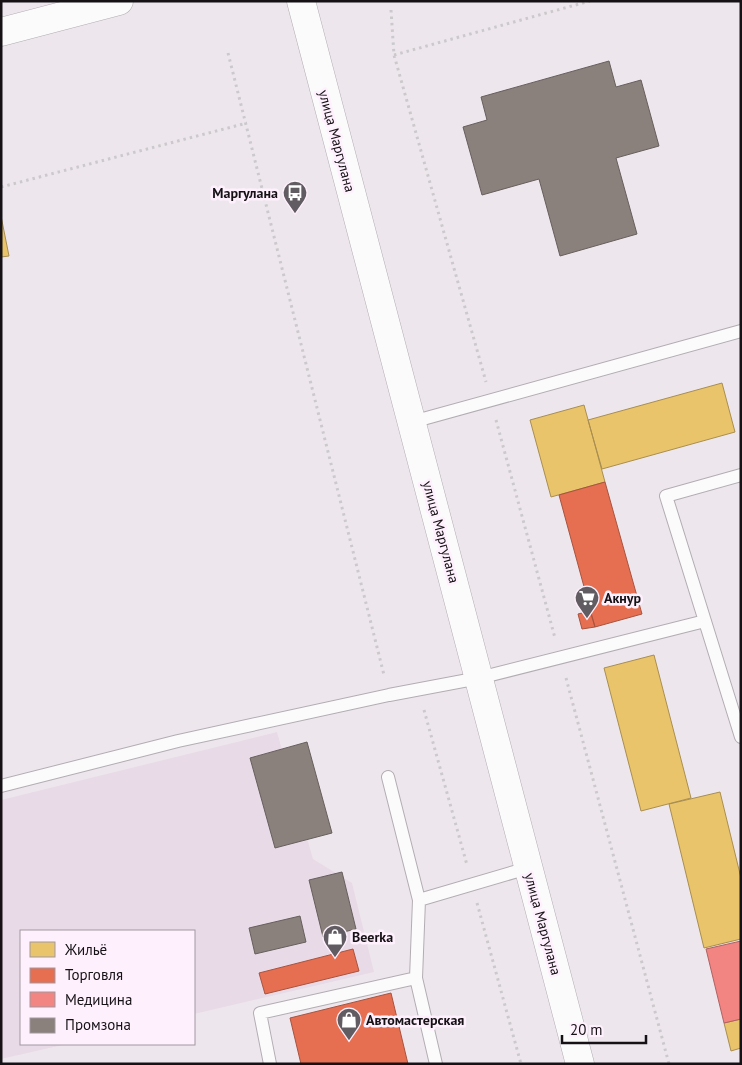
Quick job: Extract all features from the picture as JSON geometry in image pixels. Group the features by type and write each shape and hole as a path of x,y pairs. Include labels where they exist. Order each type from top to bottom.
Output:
{"street":[{"path":"1,32 119,1"},
{"name":"улица Маргулана","path":"301,1 580,1064"}],"lane":[{"path":"412,422 741,331"},
{"path":"741,474 666,496 741,737"},
{"path":"1,786 178,741 479,678 705,622"},
{"path":"388,777 419,900 416,978 436,1064"},
{"path":"419,900 528,868"},
{"path":"270,1064 260,1014 416,978"}],"path":[{"path":"394,55 590,1"},
{"path":"391,10 394,55 490,400 669,1064"},
{"path":"228,53 389,696 424,709 521,1064"},
{"path":"1,187 246,123"}],"shaded area":[{"path":"277,732 313,859 352,883 374,972 195,1014 195,930 20,930 20,1045 63,1045 1,1059 1,800"}],"building: Жильё":[{"path":"1,216 9,256 1,257"},
{"path":"722,383 735,432 602,469 588,420"},
{"path":"584,405 605,482 551,497 530,420"},
{"path":"654,655 691,798 641,811 604,668"},
{"path":"720,792 741,878 741,939 704,948 669,804"},
{"path":"741,1019 741,1048 731,1051 724,1023"}],"building: Торговля":[{"path":"605,482 642,614 595,627 559,495"},
{"path":"590,611 595,627 582,629 578,614"},
{"path":"353,949 359,971 265,994 259,973"},
{"name":"Автомастерская","path":"391,993 408,1064 301,1064 290,1018"}],"building: Медицина":[{"path":"741,941 741,1019 724,1023 706,949"}],"building: Промзона":[{"path":"609,61 616,87 641,80 659,146 616,158 637,234 560,256 539,179 482,195 463,127 487,120 481,97"},
{"path":"307,742 332,833 275,848 250,758"},
{"path":"342,872 356,929 323,937 309,880"},
{"path":"300,916 306,942 255,954 249,928"}],"place":[{"name":"Маргулана","path":"295,214"},
{"name":"Акнур","path":"587,619"},
{"name":"Beerka","path":"335,958"},
{"name":"Автомастерская","path":"349,1041"}]}
